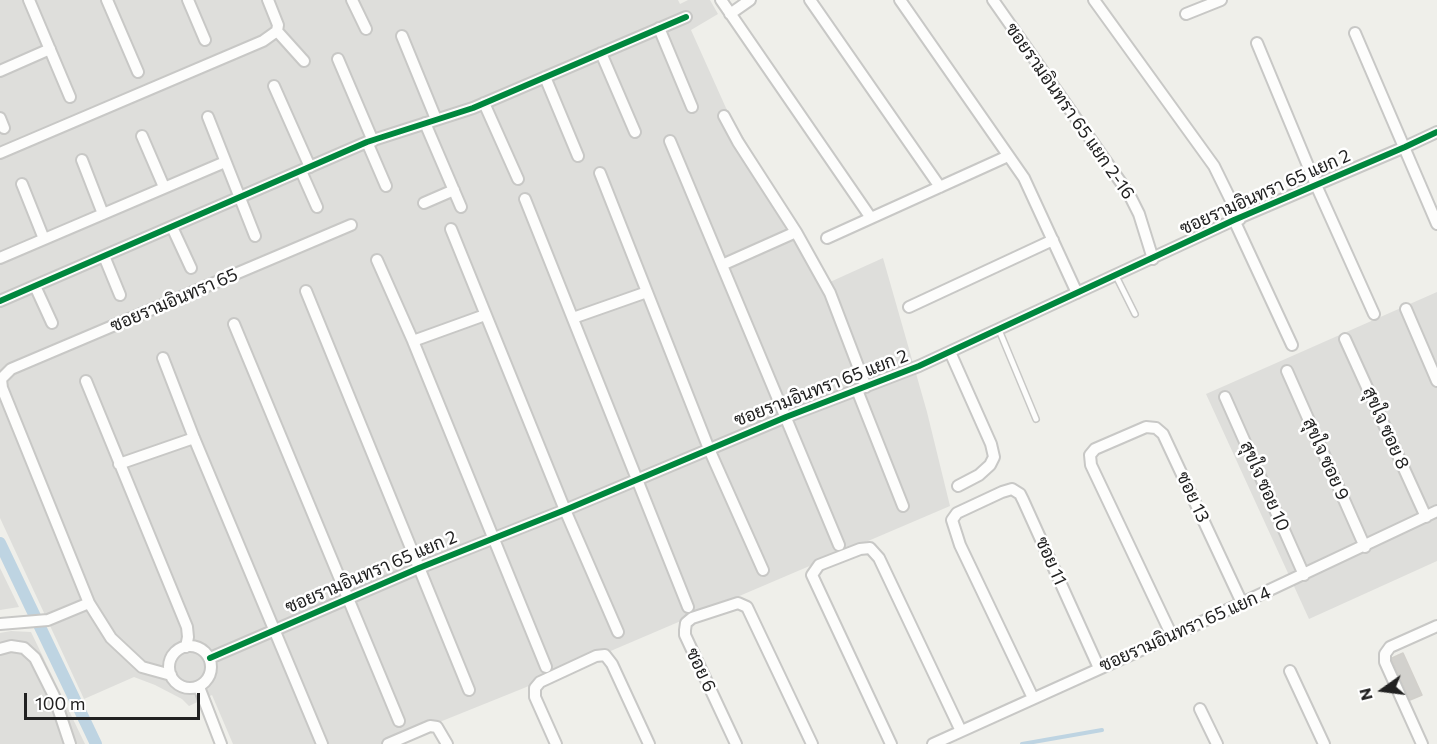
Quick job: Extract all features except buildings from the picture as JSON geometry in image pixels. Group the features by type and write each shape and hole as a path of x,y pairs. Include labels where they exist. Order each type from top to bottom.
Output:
{"street":[{"path":"29,0 70,97"},
{"path":"107,0 138,72"},
{"path":"188,0 205,40"},
{"path":"0,153 263,41 277,32 278,25 268,0"},
{"path":"352,0 366,29"},
{"path":"721,0 871,218"},
{"path":"730,14 750,0"},
{"path":"810,0 940,187"},
{"path":"900,0 1024,178 1077,293"},
{"name":"ซอยรามอินทรา 65 แยก 2-16","path":"993,0 1129,194 1139,214 1153,259"},
{"path":"1094,0 1214,166 1292,345"},
{"path":"1186,14 1221,0"},
{"path":"0,301 370,142 484,103 686,17"},
{"path":"659,28 692,107"},
{"path":"277,32 304,61"},
{"path":"1355,33 1437,224"},
{"path":"402,36 436,119"},
{"path":"1257,43 1374,314"},
{"path":"0,71 50,49"},
{"path":"601,53 635,132"},
{"path":"338,59 386,186"},
{"path":"545,77 578,156"},
{"path":"274,86 317,207"},
{"path":"484,103 518,179"},
{"path":"724,116 738,142 796,232 830,293 903,506"},
{"path":"208,117 255,236"},
{"path":"425,123 461,207"},
{"name":"ซอยรามอินทรา 65 แยก 2","path":"210,658 419,568 950,352 1237,219 1437,132"},
{"path":"142,136 164,188"},
{"path":"670,141 839,545"},
{"path":"826,238 1008,156"},
{"path":"82,160 103,214"},
{"path":"0,258 225,162"},
{"path":"600,172 709,449 763,570"},
{"path":"22,184 44,239"},
{"path":"424,203 454,190"},
{"path":"525,199 688,607"},
{"name":"ซอยรามอินทรา 65","path":"1,379 12,369 351,225"},
{"path":"172,227 191,267"},
{"path":"450,229 565,510 618,632"},
{"path":"722,265 796,232"},
{"path":"909,307 1053,240"},
{"path":"104,256 120,295"},
{"path":"377,260 413,341 546,667"},
{"path":"35,286 52,323"},
{"path":"306,291 469,690"},
{"path":"573,318 647,292"},
{"path":"1406,309 1437,381"},
{"path":"413,341 485,315"},
{"path":"234,324 399,721"},
{"name":"สุขใจ ซอย 8","path":"1345,339 1426,517"},
{"path":"950,352 991,444 994,457 990,465 979,475 958,486"},
{"path":"163,358 194,438 322,744"},
{"name":"สุขใจ ซอย 9","path":"1287,371 1365,547"},
{"path":"1,379 2,388 89,603 111,638 142,666 171,675"},
{"path":"86,381 187,627 186,647"},
{"name":"สุขใจ ซอย 10","path":"1226,397 1304,575"},
{"name":"ซอย 13","path":"1172,636 1091,465 1090,455 1095,449 1146,427 1156,428 1163,434 1242,603"},
{"path":"119,464 194,438"},
{"name":"ซอย 11","path":"1033,698 954,530 952,520 957,513 981,502 1012,489 1020,494 1099,668"},
{"name":"ซอยรามอินทรา 65 แยก 4","path":"933,744 1172,636 1437,512"},
{"path":"891,744 812,575 819,565 860,549 870,548 879,558 961,731"},
{"path":"0,624 48,620 89,603"},
{"name":"ซอย 6","path":"736,744 685,635 686,623 692,618 738,603 747,607 812,744"},
{"path":"1422,744 1385,662 1385,654 1390,647 1437,626"},
{"path":"0,649 11,646 24,648 34,658 54,696 70,744"},
{"path":"186,647 200,648 210,658 211,672 205,683 199,687 186,688 174,681 171,675 170,661 179,650 186,647"},
{"path":"556,744 535,697 535,688 540,682 596,656 605,655 612,663 650,744"},
{"path":"1290,670 1324,744"},
{"path":"199,687 221,744"},
{"path":"1200,709 1217,744"},
{"path":"390,743 430,726 437,727 447,744"}],"lane":[{"path":"1116,276 1135,314"},
{"path":"999,330 1036,419"}],"shaded area":[{"path":"0,0 678,0 680,4 688,0 710,0 718,14 691,30 726,108 830,282 883,258 927,412 950,506 524,688 385,744 233,744 212,695 189,706 182,699 134,677 84,699 0,518"},
{"path":"1437,292 1437,561 1309,619 1206,394"},
{"path":"0,568 19,607 0,610"},
{"path":"31,632 85,744 0,744 0,633"}],"waterway":[{"path":"0,543 96,744"},
{"path":"1022,744 1102,730"}],"cycle path":[{"path":"0,301 367,142 473,108 686,17"},
{"path":"210,658 419,568 565,510 786,417 919,366 1234,220 1437,132"}]}
